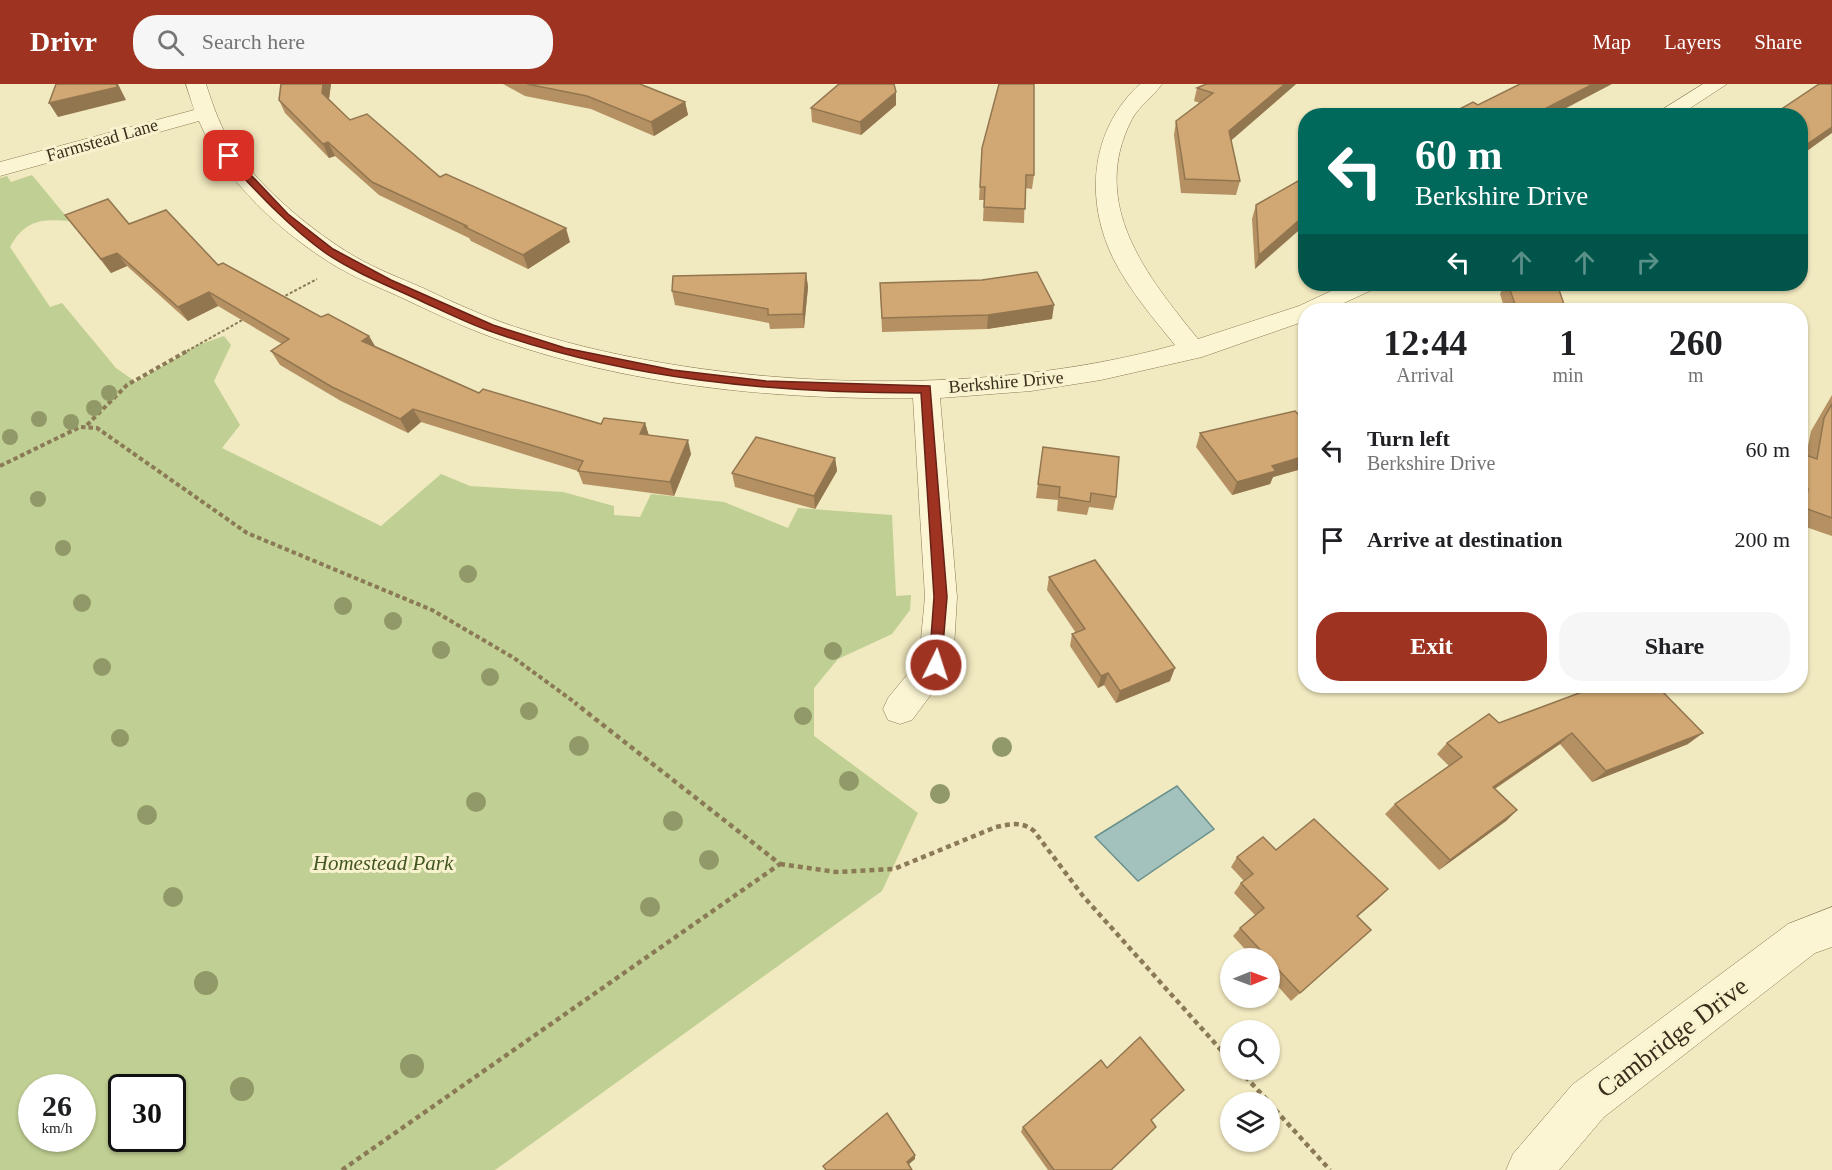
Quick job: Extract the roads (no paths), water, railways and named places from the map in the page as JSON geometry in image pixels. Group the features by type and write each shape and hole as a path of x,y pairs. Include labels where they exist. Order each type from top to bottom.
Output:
{"street":[{"name":"Berkshire Drive","path":"196,84 205,113 229,156 285,216 329,251 387,282 489,327 563,351 673,373 766,385 846,389 926,389 1031,382 1109,370 1193,351 1298,314"},
{"path":"1152,84 1125,111 1110,143 1106,190 1119,246 1151,297 1193,351"},
{"path":"1676,108 1717,84"},
{"name":"Farmstead Lane","path":"0,169 205,113"},
{"name":"Berkshire Drive","path":"1324,303 1350,291"},
{"path":"900,708 936,665 941,597 926,389"},
{"name":"Cambridge Drive","path":"1530,1170 1588,1101 1802,938 1832,927"}],"water":[{"path":"1177,786 1214,829 1138,881 1095,837"}],"park label":[{"name":"Homestead Park","path":"383,863"}]}
